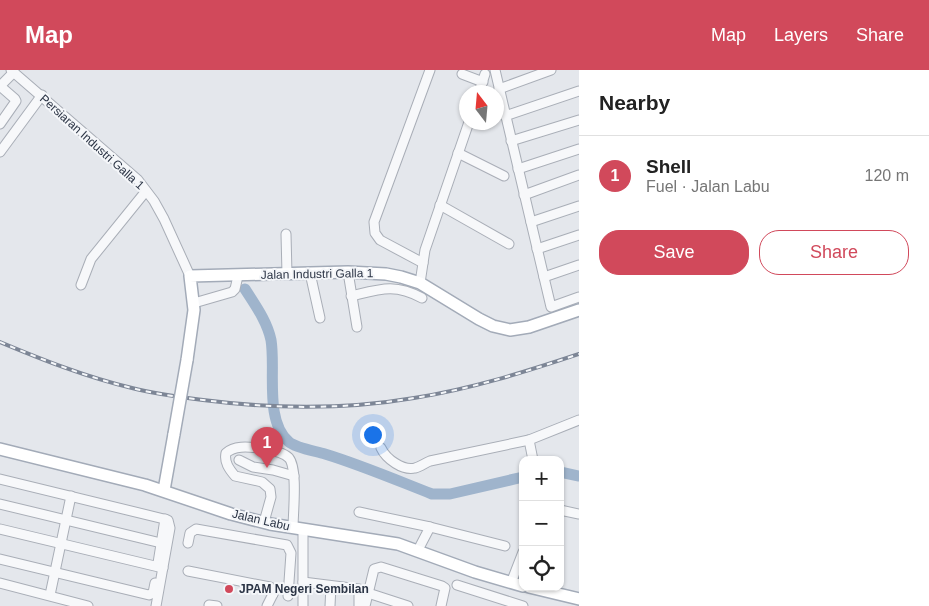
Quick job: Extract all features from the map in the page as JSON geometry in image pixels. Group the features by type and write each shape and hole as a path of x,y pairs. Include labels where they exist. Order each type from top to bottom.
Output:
{"main road":[{"name":"Jalan Industri Galla 1","path":"190,276 348,272 386,274 420,284 493,326 510,330 529,327 579,310"},
{"path":"164,490 193,325 194,302 190,276"},
{"name":"Jalan Labu","path":"0,449 164,490 231,514 267,523 398,544 475,572 517,584"},
{"path":"0,454 12,452"},
{"path":"145,485 167,474"},
{"path":"167,474 185,498"},
{"path":"546,591 579,599"}],"street":[{"path":"423,263 380,240 375,233 374,222 430,70"},
{"path":"495,70 498,85"},
{"path":"504,87 551,70"},
{"path":"0,124 16,101 0,86 12,71"},
{"name":"Persiaran Industri Galla 1","path":"12,71 138,180 154,201 164,219 190,276"},
{"path":"462,74 484,78 482,85"},
{"path":"505,116 579,91"},
{"path":"0,152 3,140 42,95"},
{"path":"504,112 551,307 579,297"},
{"path":"511,142 579,120"},
{"path":"420,284 425,250 466,130"},
{"path":"518,169 579,149"},
{"path":"458,153 504,176"},
{"path":"524,195 579,175"},
{"path":"81,285 91,259 146,191"},
{"path":"440,205 509,244"},
{"path":"531,222 579,206"},
{"path":"286,234 287,274"},
{"path":"537,249 579,235"},
{"path":"544,277 579,265"},
{"path":"348,272 357,327"},
{"path":"310,273 320,318"},
{"path":"194,302 232,292 235,289 238,276"},
{"path":"351,296 394,288 408,290 422,298"},
{"path":"381,448 387,458 412,469 430,461 529,440 579,420"},
{"path":"529,440 532,456"},
{"path":"231,471 249,447"},
{"path":"267,541 267,523 271,498 270,489 262,482 235,476 227,464 226,452 230,449 249,447 272,450 288,458 291,463 294,476 303,582 303,606"},
{"path":"239,460 254,467 294,476"},
{"path":"0,479 165,519 168,520 170,528 153,593 149,595 0,559"},
{"path":"50,595 71,496"},
{"path":"0,504 161,543"},
{"path":"564,511 579,514"},
{"path":"359,512 505,546"},
{"path":"156,606 161,543 165,519"},
{"path":"418,550 430,527"},
{"path":"0,529 160,568"},
{"path":"188,543 190,533 196,529 287,544 291,549 288,596"},
{"path":"365,606 374,570 378,567 442,586 445,588 441,606"},
{"path":"188,571 270,587 273,594 267,606"},
{"path":"469,589 475,572"},
{"path":"303,582 359,589 359,606"},
{"path":"0,583 88,606"},
{"path":"330,606 331,586"},
{"path":"457,586 503,603 522,606"},
{"path":"368,593 408,606"},
{"path":"273,594 303,596"}],"waterway":[{"path":"245,289 267,326 271,340 272,394 276,421 281,433 289,442 301,448 352,463 432,494 450,494 519,478"},
{"path":"564,473 579,476"}],"railway":[{"path":"0,342 81,373 141,390 230,403 309,407 388,402 456,390 579,354"}],"place":[{"name":"Shell","path":"267,468"},
{"name":"JPAM Negeri Sembilan","path":"229,589"}]}
